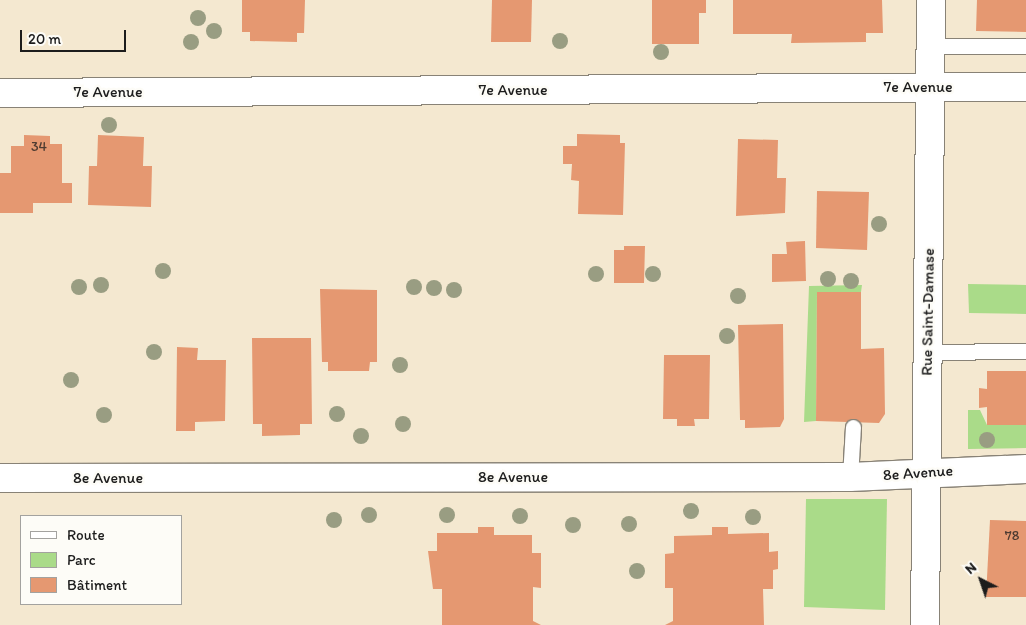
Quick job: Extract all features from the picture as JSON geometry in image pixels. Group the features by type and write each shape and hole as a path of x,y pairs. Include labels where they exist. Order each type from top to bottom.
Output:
{"street":[{"name":"Rue Saint-Damase","path":"925,625 932,0"},
{"name":"7e Avenue","path":"0,93 1026,87"},
{"name":"8e Avenue","path":"0,478 850,477 1026,469"}],"lane":[{"path":"931,46 1026,46"},
{"path":"927,352 1026,351"},
{"path":"850,477 853,426"}],"green space":[{"path":"968,284 1026,285 1026,314 969,313"},
{"path":"862,285 861,292 817,292 816,421 804,422 809,286"},
{"path":"968,410 980,410 987,425 1026,425 1026,448 968,449"},
{"path":"806,499 887,499 885,610 804,607"}],"building":[{"path":"242,0 305,0 304,33 297,33 297,42 250,41 250,32 242,32"},
{"path":"492,0 532,0 531,42 491,42"},
{"path":"652,0 706,0 706,13 699,13 699,44 652,44"},
{"path":"733,0 882,0 883,33 866,33 866,42 791,43 792,34 733,34"},
{"path":"977,0 1026,0 1026,32 976,31"},
{"path":"577,134 620,135 620,143 625,143 623,215 578,214 579,181 571,180 572,164 563,164 563,146 577,146"},
{"path":"24,135 50,136 50,144 62,144 62,183 72,183 72,203 33,203 33,213 0,213 0,173 11,173 11,146 24,146"},
{"path":"98,135 144,137 143,166 152,166 151,207 88,205 89,166 97,166"},
{"path":"738,139 778,140 777,178 786,178 785,213 736,216"},
{"path":"817,191 869,192 867,250 816,248"},
{"path":"805,241 806,281 772,282 772,254 787,254 786,242"},
{"path":"624,246 645,246 644,283 614,283 614,250 624,250"},
{"path":"320,289 377,290 377,362 370,362 369,371 328,371 328,362 322,362"},
{"path":"817,292 861,292 861,349 884,348 885,414 879,423 816,421"},
{"path":"783,324 784,419 780,427 745,428 745,420 740,420 738,325"},
{"path":"252,338 311,338 312,424 300,424 300,435 262,436 262,424 253,424"},
{"path":"177,347 198,348 197,360 226,360 225,421 195,422 195,431 176,431"},
{"path":"664,355 710,355 709,419 694,419 695,426 677,426 677,419 663,419"},
{"path":"987,371 1026,371 1026,425 987,425 987,407 979,408 979,388 987,389"},
{"path":"990,520 1026,521 1026,597 986,597"},
{"path":"478,527 494,527 494,535 532,535 532,553 541,553 541,588 533,587 533,621 541,625 442,625 442,589 433,589 428,551 437,551 437,533 478,533"},
{"path":"712,527 728,527 728,534 769,533 769,552 778,551 778,569 773,570 773,589 763,589 764,625 665,625 673,621 673,588 665,588 665,554 674,553 674,536 712,535"}]}
